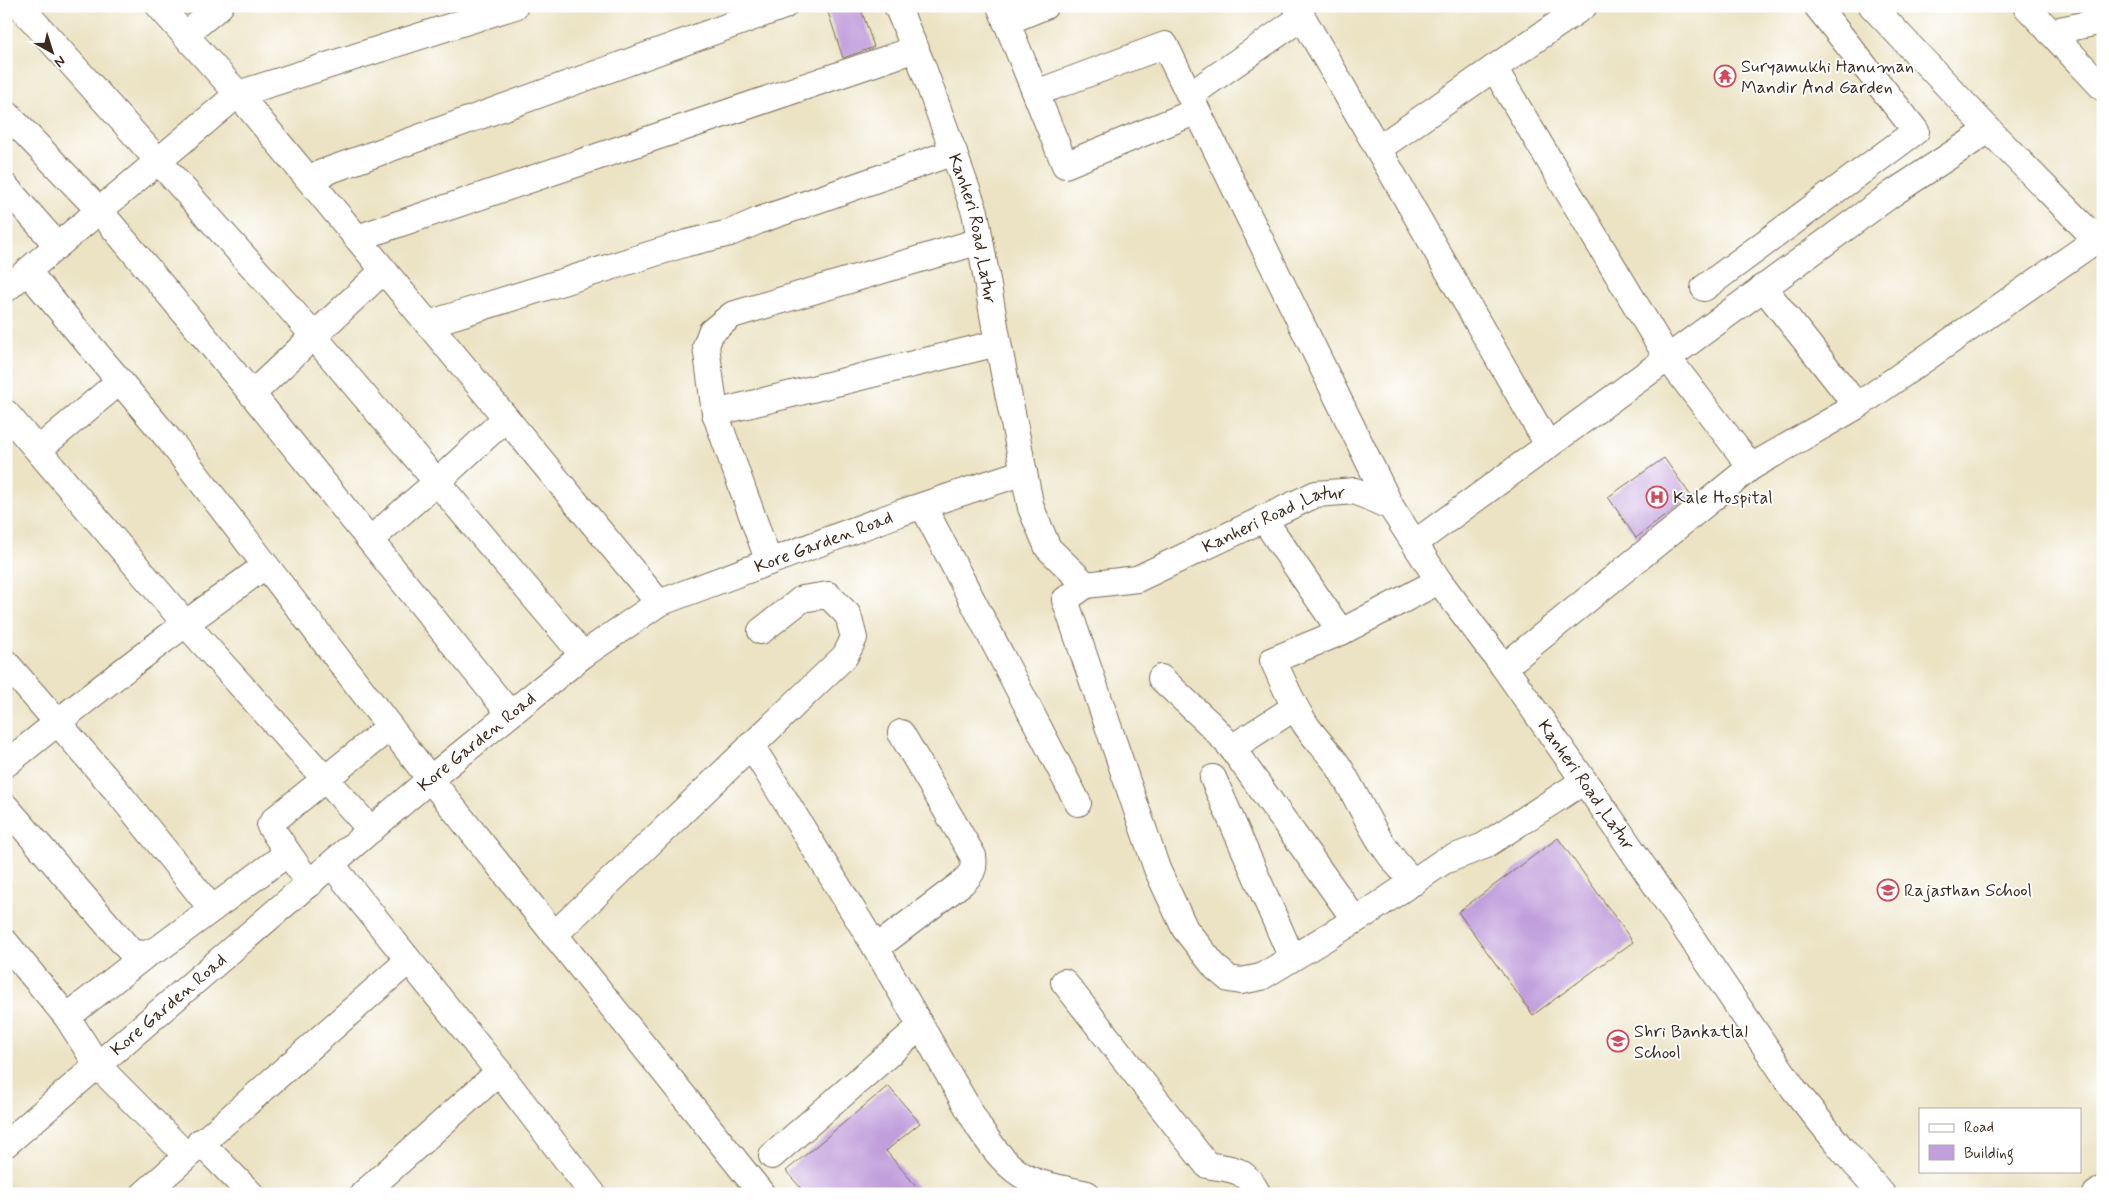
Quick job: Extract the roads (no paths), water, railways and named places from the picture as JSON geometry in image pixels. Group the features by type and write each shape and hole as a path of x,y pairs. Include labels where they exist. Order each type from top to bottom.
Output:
{"street":[{"path":"20,6 315,337 583,655"},
{"path":"159,6 238,94 659,603"},
{"path":"185,35 220,6"},
{"path":"6,289 238,94 515,6"},
{"path":"308,178 729,15 784,6"},
{"name":"Kanheri Road ,Latur","path":"897,6 916,49 975,212 998,343 1031,508 1048,548 1086,585 1137,579 1316,494 1355,491 1391,507 1439,581 1504,667 1616,824 1794,1089 1872,1190"},
{"path":"1045,6 1003,14 1066,165 1193,103 1299,12 1548,445"},
{"path":"1378,149 1584,6"},
{"path":"1704,288 1916,131 1817,6"},
{"path":"1504,667 1751,467 1857,406 2101,238 2086,229 1872,6"},
{"path":"2026,6 2103,88"},
{"path":"2050,32 2103,21"},
{"path":"1036,93 1165,45 1391,507"},
{"path":"358,238 916,49"},
{"path":"1494,68 1667,357 1751,467"},
{"path":"6,113 99,210 252,394 510,714"},
{"path":"1415,543 1893,193 1989,130"},
{"path":"428,324 687,243 730,233 760,220 954,152"},
{"path":"6,187 57,245"},
{"path":"769,562 715,413 706,346 711,332 732,315 980,241"},
{"path":"252,394 315,337 384,270"},
{"path":"28,272 171,442 430,779 762,1194"},
{"path":"1763,287 1857,406"},
{"path":"715,413 998,343"},
{"path":"38,450 120,381"},
{"path":"6,413 185,623 371,830"},
{"path":"370,540 438,482 506,418"},
{"name":"Kore Garden Road","path":"6,1144 430,779 583,655 659,603 923,506 1024,472"},
{"path":"923,506 1078,803"},
{"path":"1263,518 1341,632"},
{"path":"6,764 185,623 265,566"},
{"path":"1414,882 1399,868 1377,838 1338,766 1308,728 1295,707 1273,660 1341,632 1439,581"},
{"path":"1086,585 1065,600 1157,868 1185,929 1216,968 1229,979 1241,981 1262,977 1355,920 1444,861 1484,846 1584,781"},
{"path":"554,935 845,656 854,638 848,615 828,595 802,599 761,631"},
{"path":"6,664 117,791 212,909"},
{"path":"1162,678 1232,748 1355,920"},
{"path":"1232,748 1295,707"},
{"path":"310,884 273,833 270,826 274,820 324,778 390,727"},
{"path":"876,948 972,875 974,867 973,856 901,733"},
{"path":"751,745 876,948 994,1150 1006,1162 1030,1180 1087,1194"},
{"path":"1213,778 1292,958"},
{"path":"6,808 132,953 147,954"},
{"path":"67,1017 147,954 161,947 288,854"},
{"path":"332,865 499,1072 593,1194"},
{"path":"6,943 67,1017 98,1066 193,1149 251,1194"},
{"path":"144,1194 408,961"},
{"path":"1064,982 1208,1165 1234,1168 1243,1172 1258,1194"},
{"path":"772,1156 920,1026"},
{"path":"363,1194 499,1072"},
{"path":"2096,1194 2103,1189"}],"place":[{"name":"Suryamukhi Hanuman Mandir And Garden","path":"1725,76"},
{"name":"Kale Hospital","path":"1657,497"},
{"name":"Rajasthan School","path":"1888,890"},
{"name":"Shri Bankatlal School","path":"1618,1041"}]}
